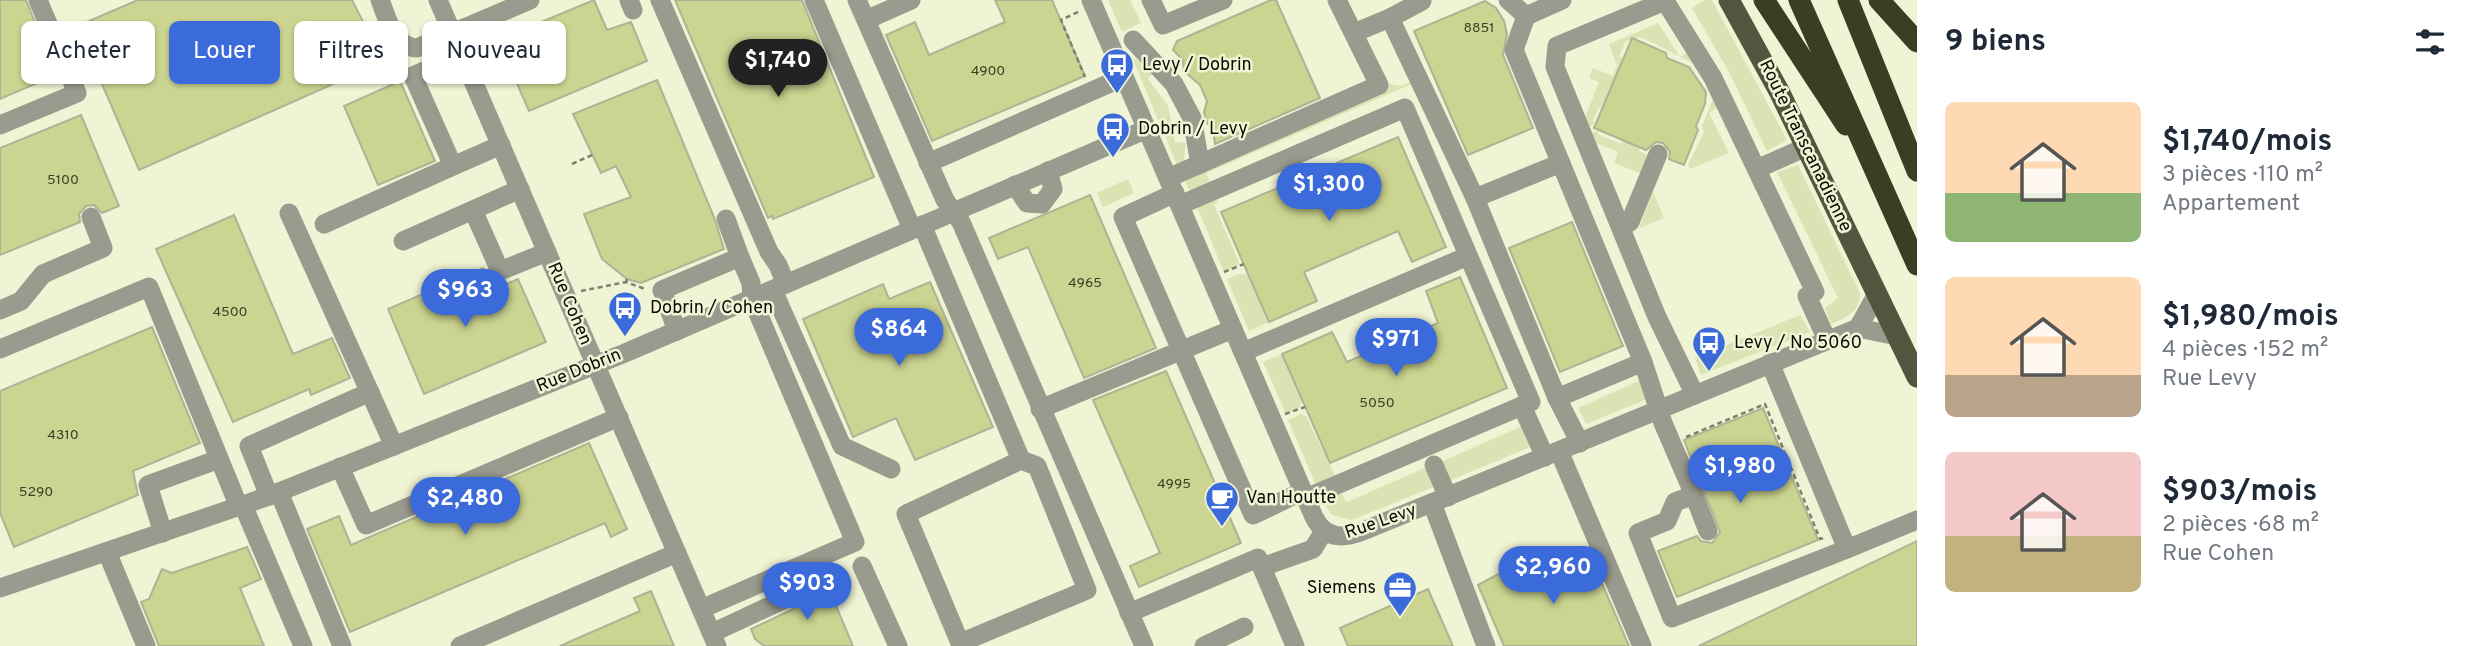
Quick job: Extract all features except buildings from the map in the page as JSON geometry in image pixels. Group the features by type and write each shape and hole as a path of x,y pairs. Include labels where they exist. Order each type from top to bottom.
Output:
{"highway":[{"path":"1764,0 1871,161"},
{"path":"1800,0 1917,265"},
{"path":"1848,0 1917,171"},
{"path":"1880,0 1917,42"}],"main road":[{"name":"Route Transcanadienne","path":"1728,0 1764,63 1917,377"}],"street":[{"path":"0,125 77,93 38,0"},
{"path":"380,0 396,37 405,45 422,47"},
{"name":"Rue Cohen","path":"438,0 447,21"},
{"path":"484,21 530,0"},
{"path":"660,0 769,252 778,265 779,287 842,446 891,469"},
{"path":"814,0 1021,460 1037,466 1087,590 960,643 906,514 1021,460"},
{"path":"857,0 929,163 961,222 1144,646"},
{"path":"866,20 911,0"},
{"path":"1151,0 1163,25"},
{"path":"1113,50 1223,0"},
{"path":"1174,192 1200,164 1379,85 1356,32 1338,0"},
{"path":"1356,32 1423,0"},
{"path":"1508,0 1526,16"},
{"path":"1562,0 1526,16 1514,50 1643,362 1709,531"},
{"path":"1695,394 1657,317 1555,67 1558,46 1665,1 1676,3 1757,169 1815,292 1808,296 1827,340"},
{"name":"Rue Levy","path":"1086,5 1113,50 1304,494 1324,531 1337,537 1348,537 1858,328"},
{"path":"1390,18 1475,198 1557,398 1580,443"},
{"path":"1133,40 1174,84 1192,118 1200,164"},
{"path":"422,72 413,76 453,166"},
{"path":"929,163 1124,77"},
{"name":"Rue Cohen","path":"475,84 714,640"},
{"path":"1405,108 1468,256 1531,402 1253,515 1123,217 1174,192 1405,108"},
{"name":"Rue Dobrin","path":"0,588 241,506 394,446 677,331 1147,129"},
{"path":"324,223 501,145"},
{"path":"1757,169 1806,147"},
{"path":"1622,227 1630,222 1658,155"},
{"path":"1475,198 1561,163"},
{"path":"1015,185 1027,203 1042,204 1053,189 1048,171"},
{"path":"403,242 520,189"},
{"path":"473,210 500,271 547,251"},
{"path":"289,213 394,446"},
{"path":"0,310 21,301 43,274 103,248 91,217"},
{"path":"701,609 855,542 751,299 751,284 726,219"},
{"path":"1243,352 1468,256"},
{"path":"677,331 662,290 740,257"},
{"path":"0,349 149,287 219,459 303,646"},
{"path":"1877,294 1858,328 1897,336"},
{"path":"1040,409 1233,329"},
{"path":"1557,398 1643,362"},
{"path":"1770,363 1847,549"},
{"path":"342,646 274,494 249,446 370,392"},
{"path":"1522,406 1552,454 1642,646"},
{"path":"341,467 366,524 619,417"},
{"path":"163,533 148,485 219,459"},
{"path":"1434,465 1440,500 1486,646"},
{"path":"1694,495 1675,502 1667,521 1638,533 1672,618 1917,520"},
{"path":"1262,567 1313,549 1324,531"},
{"path":"107,552 146,646"},
{"path":"460,646 677,552"},
{"path":"1129,613 1258,558 1296,646"},
{"path":"862,566 898,646"},
{"path":"714,640 800,592"},
{"path":"1204,646 1244,627"}],"path":[{"path":"1086,5 1061,20 1089,84"},
{"path":"572,164 592,155"},
{"path":"1224,272 1244,264"},
{"path":"581,291 627,281 652,292"},
{"path":"1680,439 1765,404 1820,539 1832,534"},
{"path":"1285,415 1305,407"}],"green space":[{"path":"1108,0 1130,0 1141,23 1122,32"},
{"path":"1705,0 1712,0 1787,140 1767,151 1729,72 1692,8"},
{"path":"1658,23 1680,57 1640,37 1625,42 1619,56 1623,59 1603,108 1599,107 1593,120 1595,124 1588,127 1584,120 1599,82 1589,78 1593,68 1613,76 1617,65 1609,44"},
{"path":"1689,51 1696,64 1689,61 1680,57"},
{"path":"1132,57 1155,71 1148,79 1168,106 1175,142 1186,143 1183,165 1178,167"},
{"path":"1410,82 1412,84 1206,173 1210,183 1190,192 1183,176 1389,84 1402,86"},
{"path":"1713,99 1719,107 1709,113 1729,153 1690,169 1688,165 1704,132 1702,126"},
{"path":"1597,131 1599,135 1621,144 1623,140 1640,147 1639,151 1650,156 1642,174 1614,163 1618,152 1594,142 1590,134"},
{"path":"1798,165 1860,293 1855,309 1831,324 1825,308 1838,298 1777,172"},
{"path":"1128,179 1134,193 1103,207 1097,193"},
{"path":"1653,192 1664,218 1639,228"},
{"path":"1216,198 1218,202 1214,205 1239,262 1238,266 1224,272 1197,207"},
{"path":"1239,274 1249,275 1269,322 1249,331 1227,279"},
{"path":"1800,315 1810,332 1701,375 1695,358"},
{"path":"1282,354 1303,401 1298,409 1286,414 1263,362"},
{"path":"1641,380 1647,399 1586,424 1578,408"},
{"path":"1301,414 1306,416 1335,475 1316,485 1288,420"},
{"path":"1522,426 1530,447 1451,480 1443,461"},
{"path":"1427,467 1436,486 1352,520 1332,515 1321,499 1340,492 1347,502"}],"place":[{"name":"Levy / Dobrin","path":"1117,95"},
{"name":"Dobrin / Levy","path":"1113,159"},
{"name":"Dobrin / Cohen","path":"625,338"},
{"name":"Levy / No 5060","path":"1709,373"},
{"name":"Van Houtte","path":"1222,528"},
{"name":"Siemens","path":"1400,618"}]}
